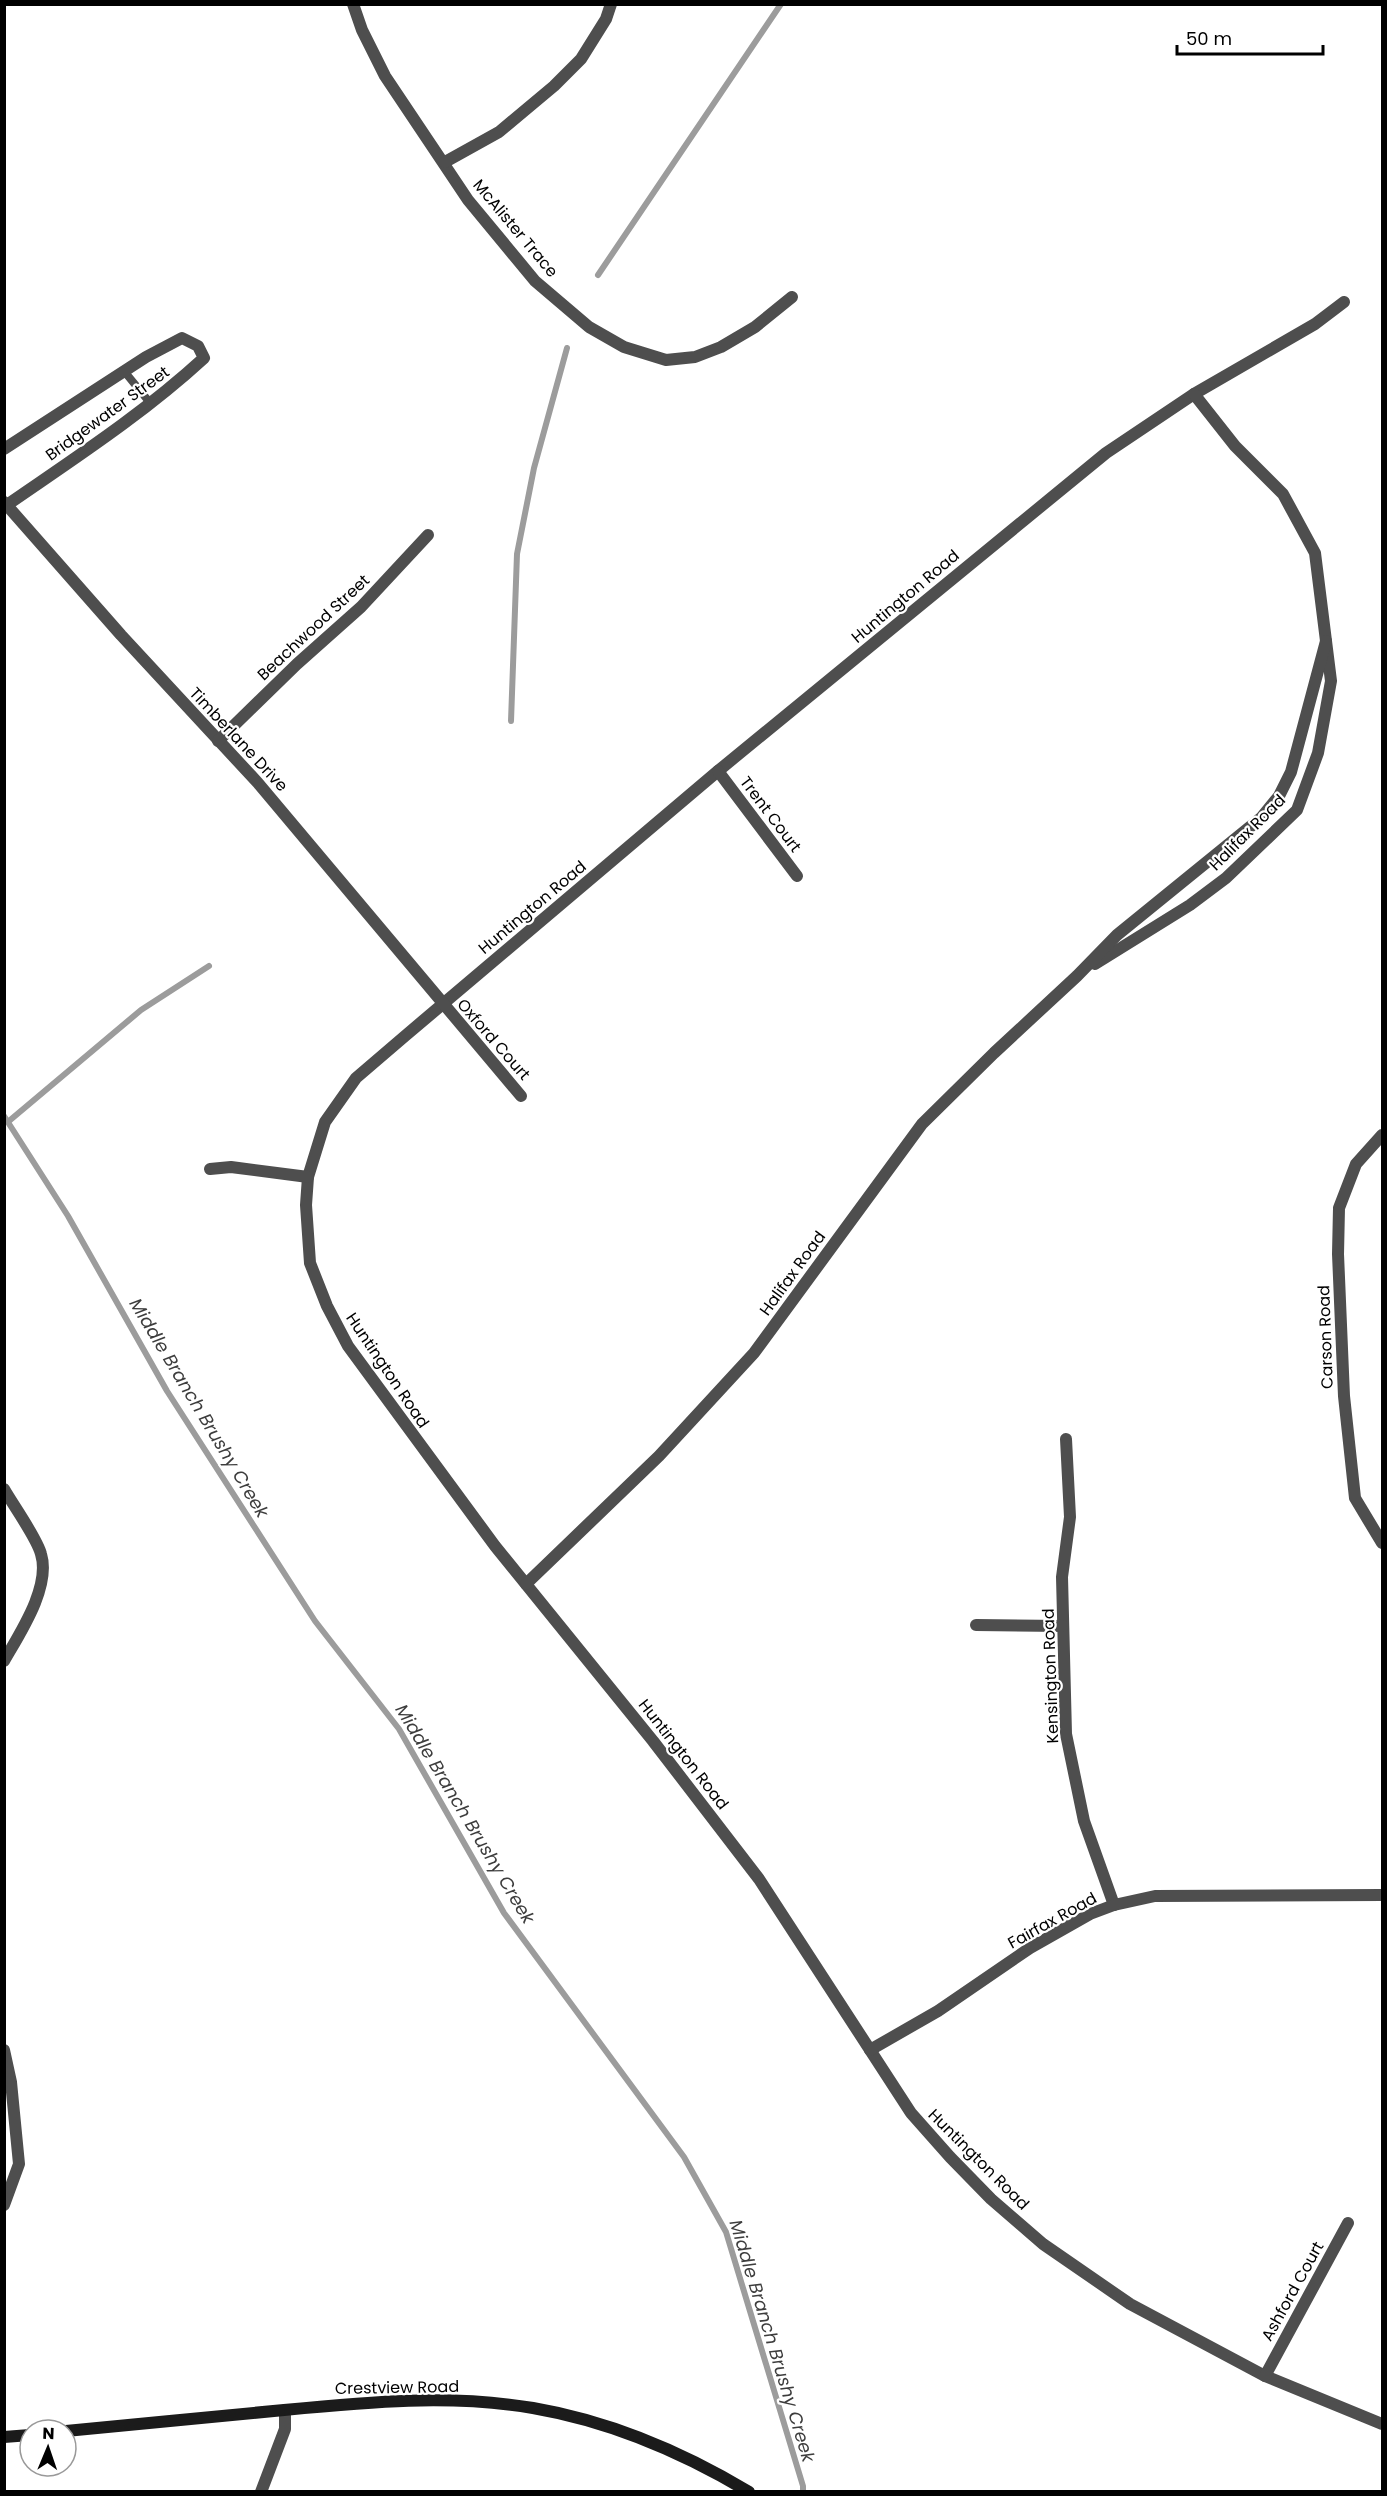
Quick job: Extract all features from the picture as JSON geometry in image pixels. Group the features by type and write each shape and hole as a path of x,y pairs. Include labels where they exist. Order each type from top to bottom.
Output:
{"street":[{"name":"McAlister Trace","path":"353,4 362,30 385,76 445,162 468,200 535,281 589,327 624,347 666,360 695,357 721,347 754,327 792,297"},
{"path":"445,162 499,132 554,86 581,59 606,19 611,4"},
{"name":"Huntington Road","path":"1344,302 1315,324 1194,394 1106,453 718,771 356,1078 325,1122 308,1178 306,1205 310,1263 327,1306 348,1346 495,1546 653,1741 759,1879 911,2113 991,2199 1043,2244 1130,2304 1264,2376 1383,2424"},
{"name":"Bridgewater Street","path":"4,449 146,357 183,338 198,346 204,358 118,430 6,504"},
{"name":"Halifax Road","path":"1077,976 1190,905 1226,878 1297,810 1318,753 1331,681 1315,553 1283,494 1235,446 1194,394"},
{"name":"Timberlane Drive","path":"6,504 301,834 442,1005"},
{"name":"Beachwood Street","path":"218,741 297,664 361,607 429,536"},
{"name":"Halifax Road","path":"526,1584 659,1456 754,1353 922,1124 1117,935 1261,818 1279,796 1291,772 1326,641"},
{"name":"Trent Court","path":"718,771 797,876"},
{"name":"Oxford Court","path":"442,1005 521,1096"},
{"name":"Carson Road","path":"1383,1135 1356,1164 1340,1208 1338,1254 1344,1396 1355,1498 1383,1543"},
{"path":"210,1169 231,1167 308,1178"},
{"name":"Kensington Road","path":"1066,1439 1070,1517 1062,1577 1066,1734 1084,1821 1114,1905"},
{"path":"4,1489 41,1553 43,1578 30,1614 4,1661"},
{"path":"976,1624 1063,1626"},
{"name":"Fairfax Road","path":"870,2050 938,2011 1030,1948 1090,1914 1114,1905 1155,1896 1383,1895"},
{"path":"4,2050 11,2082 19,2164 4,2205"},
{"name":"Ashford Court","path":"1264,2376 1348,2223"},
{"name":"Crestview Road","path":"78,2430 365,2402 448,2399 534,2408 612,2429 679,2455 749,2492"},
{"path":"261,2492 285,2429 285,2410"}],"lane":[{"path":"124,372 151,404"}],"waterway":[{"path":"598,275 781,4"},
{"path":"511,721 517,554 534,468 567,348"},
{"path":"9,1121 141,1010 209,966"},
{"name":"Middle Branch Brushy Creek","path":"4,1116 68,1216 167,1391 315,1621 399,1729 504,1913 684,2157 726,2232 803,2492"}]}
